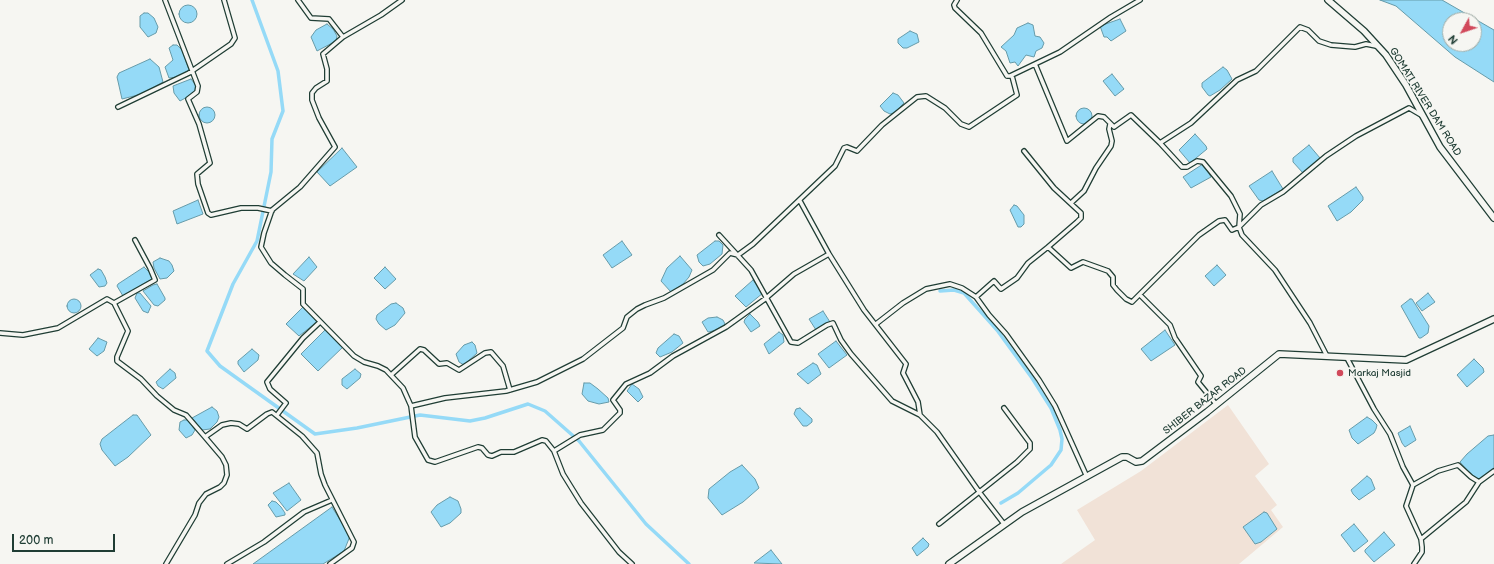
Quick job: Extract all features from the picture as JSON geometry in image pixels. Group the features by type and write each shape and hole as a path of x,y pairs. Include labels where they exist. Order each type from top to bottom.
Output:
{"street":[{"path":"165,0 198,90 188,99 199,124 210,163 197,174 198,184 208,214 211,215 241,208 258,208 272,211"},
{"path":"118,107 192,71 231,44 235,38 224,0"},
{"path":"298,0 311,18 329,19 343,37"},
{"path":"402,0 381,15 343,37 322,54 327,69 327,81 316,88 311,96 319,118 335,145 334,150 300,188 272,211 264,233 261,247 284,276 301,286 304,293 302,302 320,322 358,359 378,366 391,375 403,388 411,406 415,437 427,460 434,462 475,448 482,448 489,456 501,452 514,452 542,440 546,441 554,452 563,474 581,503 619,552 632,564"},
{"path":"958,0 954,5 955,8 981,33 1005,75 1008,77 1060,52 1111,17 1140,0"},
{"name":"GOMATI RIVER DAM ROAD","path":"1330,2 1354,22 1380,48 1406,85 1447,157 1494,218"},
{"path":"1160,143 1191,123 1237,80 1256,71 1300,27 1308,30 1319,41 1331,45 1355,47 1366,44 1380,48"},
{"path":"1036,64 1066,140 1070,140 1098,116 1104,117 1112,126 1117,126 1131,115 1160,143 1182,168 1187,167 1197,161 1203,162 1231,196 1237,207 1241,220 1239,227 1242,234 1275,270 1310,323 1327,356"},
{"path":"411,406 445,398 510,390 537,382 582,359 623,328 627,317 645,304 664,298 713,270 730,254 738,255 753,244 800,201 835,166 844,148 848,147 857,151 882,125 917,97 926,96 945,108 961,124 969,127 1017,95 1018,92 1012,76"},
{"path":"1048,247 1071,268 1083,262 1108,271 1113,277 1113,285 1129,301 1132,302 1199,234 1214,224 1223,220 1232,230 1239,227 1261,206 1283,192 1326,156 1356,136 1409,108 1423,117"},
{"path":"1071,204 1084,191 1096,168 1111,146 1112,141 1109,129 1110,124"},
{"path":"976,297 994,281 1002,288 1017,278 1028,263 1081,218 1079,210 1054,188 1024,151"},
{"path":"800,201 829,254 864,310 906,364 903,373 918,402 920,415"},
{"path":"719,235 751,270 789,340 793,343 798,343 827,324 833,323 841,340 851,354 892,401 920,415 937,432 1004,524"},
{"path":"114,303 154,280 150,268 135,240"},
{"path":"554,452 580,435 603,430 620,412 613,400 626,384 650,373 673,356 726,327 766,298 794,274 829,254"},
{"path":"876,324 903,303 926,289 950,284 962,288 976,297 989,315 1006,334 1039,380 1055,406 1087,478"},
{"path":"1140,295 1170,325 1175,338 1201,376 1198,382 1216,404"},
{"path":"0,334 23,335 58,328 107,299 114,303 128,331 117,357 117,361 141,379 157,396 174,410 186,416 222,457 226,465 227,475 224,483 220,487 206,494 166,564"},
{"name":"SHIBER BAZAR ROAD","path":"949,564 1022,512 1087,478 1122,457 1129,458 1136,462 1142,461 1279,354 1406,360 1494,320"},
{"path":"276,415 286,403 270,389 267,382 303,338 320,322"},
{"path":"391,375 420,349 424,350 439,364 447,363 459,370 485,353 491,352 503,366 510,390"},
{"path":"1347,358 1374,409 1390,434 1403,468 1413,484"},
{"path":"940,524 1017,462 1031,446 1004,408"},
{"path":"205,437 222,425 236,423 248,429 267,414 272,412 302,436 317,452 321,474 332,500 354,542 352,548 330,564"},
{"path":"1414,564 1422,552 1420,539 1406,506 1413,484 1438,471 1458,465 1471,478 1480,482"},
{"path":"1420,539 1466,502 1480,482 1494,471"},
{"path":"227,564 264,542 304,512 332,500"}],"shaded area":[{"path":"1228,405 1269,464 1255,476 1277,505 1271,510 1283,527 1239,564 1061,564 1095,540 1077,510 1141,471"}],"water":[{"path":"1380,0 1442,0 1463,12 1442,12 1442,46 1396,6"},
{"path":"188,5 194,8 197,14 194,20 188,23 182,20 179,14 182,8"},
{"path":"144,13 148,13 154,18 158,27 156,33 148,37 140,27 140,16"},
{"path":"1120,19 1126,31 1111,41 1107,37 1104,37 1100,26"},
{"path":"1028,23 1033,25 1035,36 1040,37 1044,43 1042,48 1036,51 1034,57 1026,55 1018,66 1015,62 1010,63 1006,51 1001,47 1014,35 1017,28"},
{"path":"1482,23 1494,30 1494,82 1449,52 1482,52"},
{"path":"327,24 333,29 337,36 336,41 317,51 311,37 316,30"},
{"path":"910,31 917,34 919,42 907,48 903,48 898,43 898,39"},
{"path":"173,45 177,45 182,50 189,70 178,77 169,78 165,67 173,60 169,48"},
{"path":"150,59 159,67 163,82 142,94 122,99 117,77 119,73"},
{"path":"1223,67 1227,70 1232,79 1220,90 1210,96 1202,87 1202,83"},
{"path":"1112,74 1124,89 1115,96 1103,81"},
{"path":"191,79 197,87 196,92 180,101 174,93 173,86"},
{"path":"893,93 898,95 904,103 894,113 890,114 884,111 880,106"},
{"path":"207,107 214,112 215,115 210,122 207,123 200,118 199,115 204,108"},
{"path":"1081,108 1087,108 1092,113 1090,122 1087,124 1081,124 1076,119 1076,113"},
{"path":"1195,134 1207,149 1190,163 1179,150"},
{"path":"1309,145 1320,158 1303,173 1293,162 1293,158"},
{"path":"342,148 357,167 330,186 317,172"},
{"path":"1203,164 1211,177 1191,188 1183,177"},
{"path":"1272,171 1283,189 1263,201 1259,200 1249,186"},
{"path":"1356,187 1363,197 1363,200 1351,212 1337,221 1328,206"},
{"path":"198,200 203,214 177,224 173,211"},
{"path":"1014,205 1017,206 1024,215 1024,224 1021,227 1018,227 1010,210"},
{"path":"622,241 632,255 612,268 603,255"},
{"path":"715,241 719,241 723,245 722,254 710,264 703,266 699,262 697,255"},
{"path":"680,256 692,270 689,277 683,284 671,292 661,281 667,268"},
{"path":"309,257 317,267 304,281 293,274"},
{"path":"160,258 169,261 172,265 174,271 167,278 160,279 154,268 153,262"},
{"path":"1217,265 1226,275 1214,286 1205,276"},
{"path":"144,267 150,273 152,279 123,296 117,286 118,284"},
{"path":"385,267 396,279 385,289 374,278"},
{"path":"98,269 101,270 105,277 107,283 105,286 99,287 90,275"},
{"path":"753,280 763,293 746,307 735,296"},
{"path":"157,284 165,298 165,300 158,306 154,305 143,291"},
{"path":"137,293 140,293 151,306 148,313 143,311 135,298"},
{"path":"1428,293 1435,302 1422,311 1416,303"},
{"path":"71,299 77,299 81,303 81,309 77,313 71,313 67,309 67,303"},
{"path":"1412,299 1429,326 1428,333 1421,338 1419,338 1401,306"},
{"path":"396,303 403,308 405,313 395,325 386,330 376,319 377,315 391,304"},
{"path":"304,306 317,322 299,336 286,324"},
{"path":"823,311 830,322 816,330 809,319"},
{"path":"750,314 760,326 751,332 744,322"},
{"path":"717,317 723,320 725,324 722,329 708,332 702,322 708,318"},
{"path":"326,329 344,346 318,371 301,354"},
{"path":"1165,330 1175,345 1151,361 1141,349"},
{"path":"779,332 783,335 784,342 769,354 764,344"},
{"path":"674,334 679,336 683,343 672,352 660,357 656,353 658,348"},
{"path":"98,338 107,342 104,351 97,356 89,349"},
{"path":"836,341 847,355 829,368 818,354"},
{"path":"472,342 475,345 477,353 464,365 459,362 456,354 464,345"},
{"path":"252,349 259,355 258,360 244,372 238,364 238,361"},
{"path":"1474,359 1483,368 1484,372 1467,387 1457,375"},
{"path":"813,363 817,365 821,374 808,384 797,374"},
{"path":"170,369 175,373 176,378 163,389 158,386 156,382"},
{"path":"355,369 361,374 360,378 347,389 342,385 342,379"},
{"path":"584,383 590,383 598,389 608,398 609,402 599,404 588,401 582,394"},
{"path":"632,384 639,389 643,397 638,402 627,391"},
{"path":"212,407 217,411 219,417 217,422 210,429 202,430 192,418"},
{"path":"800,408 812,419 812,422 807,426 803,426 794,414 796,409"},
{"path":"133,415 137,415 151,435 128,457 115,466 102,450 100,444 102,439"},
{"path":"1367,417 1377,425 1376,429 1374,433 1358,444 1352,438 1349,430"},
{"path":"188,420 195,430 192,435 186,438 179,430 180,422"},
{"path":"1410,426 1416,440 1405,447 1398,433"},
{"path":"1494,435 1494,470 1479,480 1473,477 1460,462 1488,436"},
{"path":"742,465 755,479 759,488 743,502 722,515 708,498 709,489 730,472"},
{"path":"1367,476 1371,479 1375,489 1359,500 1351,490"},
{"path":"289,483 301,500 287,511 273,493"},
{"path":"450,497 458,501 461,513 450,523 441,527 431,512 437,505"},
{"path":"272,501 276,502 281,507 285,515 276,517 268,505"},
{"path":"332,507 350,536 344,551 323,564 253,564"},
{"path":"1264,512 1267,513 1277,529 1261,542 1255,544 1243,527"},
{"path":"1354,524 1368,541 1354,552 1341,535"},
{"path":"1384,532 1395,545 1374,562 1365,550"},
{"path":"923,538 929,544 928,547 917,556 912,548"},
{"path":"771,550 782,564 754,563"}],"waterway":[{"path":"252,0 278,71 283,111 272,139 271,172 257,241 233,284 207,351 220,366 315,434 357,428 420,415 470,421 485,418 528,404 545,411 579,441 646,524 689,564"},
{"path":"940,291 954,290 964,293 997,330 1032,378 1051,408 1060,430 1062,439 1061,450 1051,465 1018,493 1001,503"}],"place":[{"name":"Markaj Masjid","path":"1340,373"}]}
